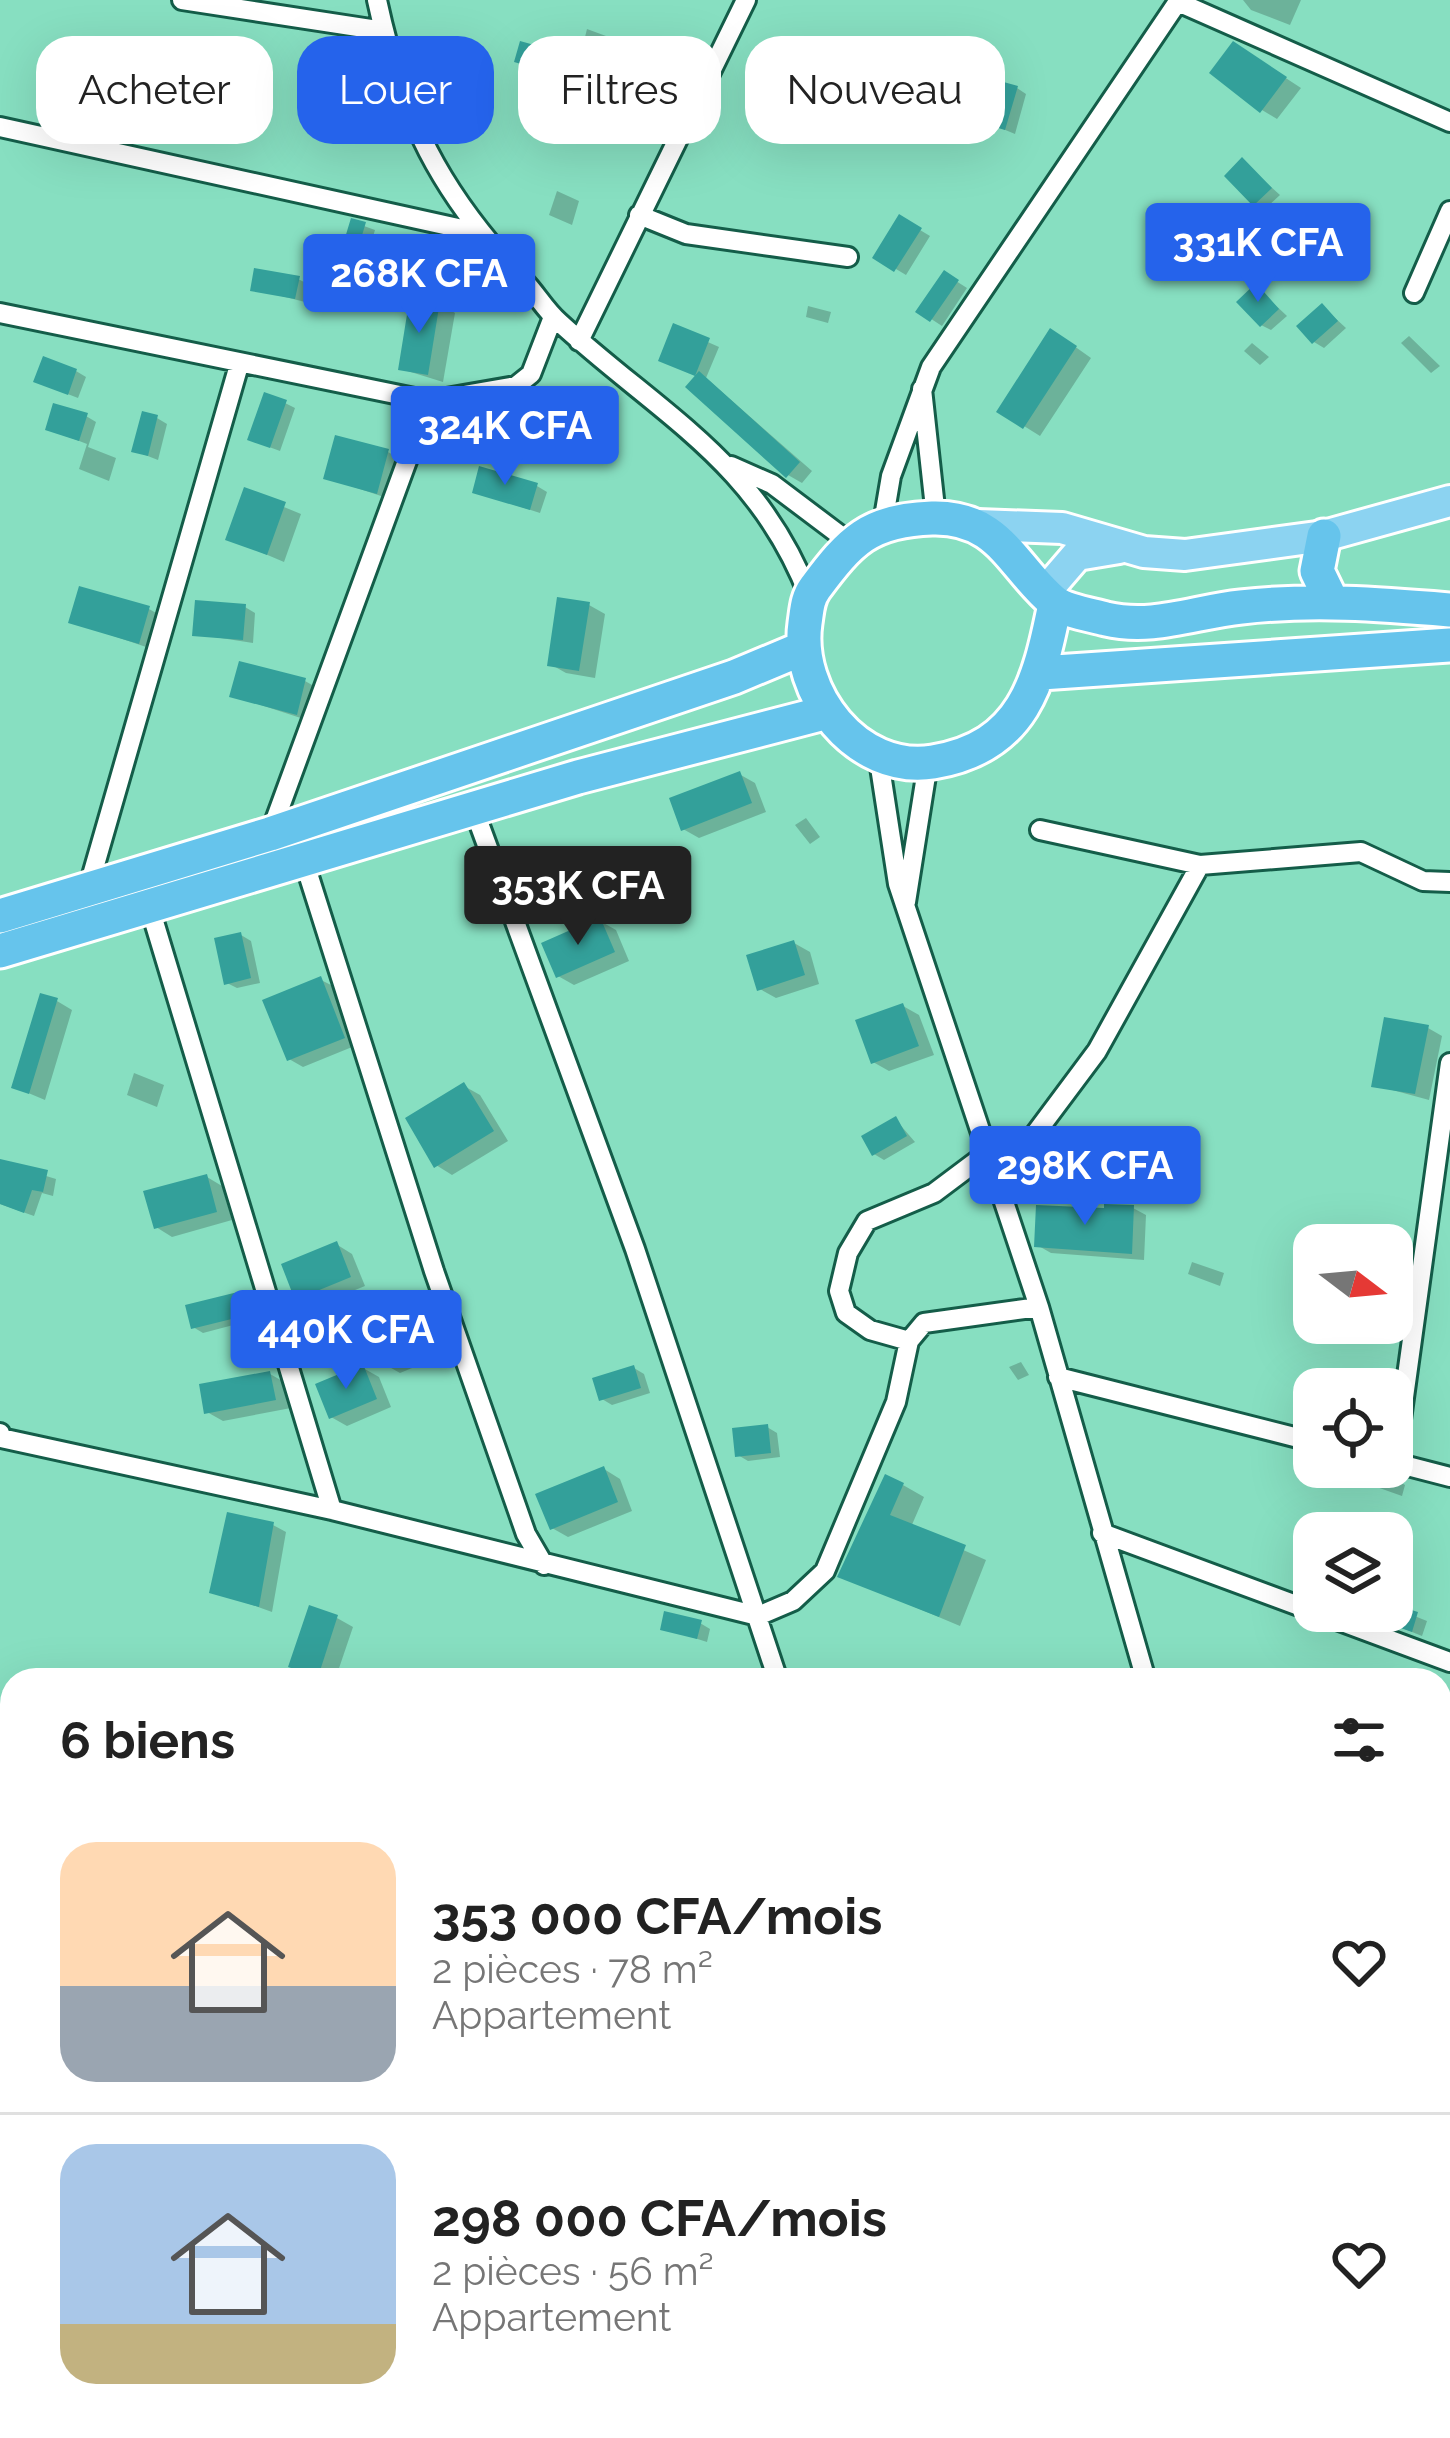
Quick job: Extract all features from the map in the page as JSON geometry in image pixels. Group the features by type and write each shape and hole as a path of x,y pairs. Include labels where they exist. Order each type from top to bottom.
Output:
{"highway":[{"path":"1051,597 1041,673 1017,718 977,750 928,763 878,754 824,712 808,682 801,649 809,596 850,542 883,523 936,517 978,525 1018,557 1051,597 1109,620 1156,623 1236,607 1332,602 1450,610"},
{"path":"1324,536 1317,571 1332,602"},
{"path":"1041,673 1450,645"},
{"path":"0,916 270,834 734,677 801,649"},
{"path":"0,951 473,807 824,712"}],"main road":[{"path":"978,525 1062,528 1185,555 1324,536 1450,501"},
{"path":"1051,597 1077,556 1128,546"}],"street":[{"path":"182,0 384,31"},
{"path":"377,0 392,72 420,143 476,232 553,317 730,466 791,550 809,596"},
{"path":"580,340 746,0"},
{"path":"883,523 891,476 931,367 997,277 1179,1 1450,122"},
{"path":"0,127 476,232"},
{"path":"1414,292 1450,211"},
{"path":"639,215 686,234 848,257"},
{"path":"0,313 429,401 516,386 531,374 553,317"},
{"path":"88,889 239,365"},
{"path":"922,389 936,517"},
{"path":"270,834 429,401"},
{"path":"730,466 772,484 850,542"},
{"path":"878,754 893,861 1039,1306 1142,1668"},
{"path":"906,902 917,858 928,763"},
{"path":"473,807 635,1250 774,1668"},
{"path":"1040,830 1200,865 1361,852 1424,881 1450,882"},
{"path":"304,861 434,1271 526,1534 544,1565"},
{"path":"1000,1181 1097,1052 1200,865"},
{"path":"148,905 332,1510"},
{"path":"1407,1368 1450,1063"},
{"path":"909,1341 871,1330 847,1313 839,1291 848,1253 867,1221 934,1193 990,1151"},
{"path":"0,1433 1,1438 332,1510 758,1616 793,1601 825,1571 896,1402 909,1341 925,1324 1039,1306"},
{"path":"1058,1377 1293,1437"},
{"path":"1413,1468 1450,1477"},
{"path":"1102,1533 1450,1662"}],"building":[{"path":"1233,41 1287,77 1260,113 1209,73"},
{"path":"1005,82 1018,86 1005,130"},
{"path":"1242,157 1272,188 1253,206 1224,176"},
{"path":"899,214 922,228 894,272 872,258"},
{"path":"351,218 366,222 346,289 331,284"},
{"path":"254,268 300,276 295,299 250,291"},
{"path":"944,270 959,280 930,322 915,312"},
{"path":"1256,283 1279,309 1260,327 1236,302"},
{"path":"410,296 440,301 428,375 398,370"},
{"path":"1322,303 1338,321 1312,344 1296,326"},
{"path":"673,323 710,338 695,376 658,361"},
{"path":"1050,328 1077,346 1023,429 996,412"},
{"path":"43,356 77,369 68,395 33,382"},
{"path":"699,371 800,462 786,478 685,387"},
{"path":"264,392 287,400 270,448 247,440"},
{"path":"53,403 88,413 79,441 45,430"},
{"path":"142,411 158,415 148,456 131,452"},
{"path":"335,435 389,449 377,494 323,479"},
{"path":"479,466 538,483 530,510 472,493"},
{"path":"244,487 286,502 267,555 225,540"},
{"path":"79,586 150,606 139,644 68,623"},
{"path":"557,597 590,602 579,671 547,666"},
{"path":"195,600 246,604 243,640 192,636"},
{"path":"239,661 306,678 297,715 229,697"},
{"path":"740,771 752,803 681,831 669,798"},
{"path":"600,917 615,952 556,978 541,943"},
{"path":"241,932 251,978 224,985 214,938"},
{"path":"794,940 805,975 757,991 746,955"},
{"path":"321,976 345,1038 287,1061 262,1000"},
{"path":"40,993 58,998 29,1094 11,1088"},
{"path":"903,1003 919,1046 871,1064 855,1020"},
{"path":"1384,1017 1429,1025 1415,1094 1371,1087"},
{"path":"464,1082 494,1131 434,1168 405,1118"},
{"path":"896,1116 907,1136 872,1156 861,1136"},
{"path":"0,1159 48,1170 43,1192 32,1190 24,1213 0,1204"},
{"path":"207,1174 217,1212 154,1229 143,1191"},
{"path":"1104,1204 1134,1205 1132,1254 1034,1247 1036,1205 1104,1208"},
{"path":"337,1241 351,1277 295,1300 281,1264"},
{"path":"246,1290 252,1314 191,1329 185,1305"},
{"path":"435,1315 444,1341 382,1366 372,1341"},
{"path":"363,1364 377,1399 329,1419 315,1384"},
{"path":"634,1365 641,1388 599,1401 592,1378"},
{"path":"270,1371 276,1400 204,1414 199,1384"},
{"path":"768,1424 771,1453 735,1457 732,1428"},
{"path":"604,1466 618,1502 550,1530 535,1494"},
{"path":"885,1474 904,1483 890,1515 966,1545 939,1617 837,1577"},
{"path":"227,1512 274,1522 259,1607 209,1593"},
{"path":"309,1605 338,1615 321,1668 288,1667"},
{"path":"664,1611 702,1620 697,1639 660,1630"}]}
